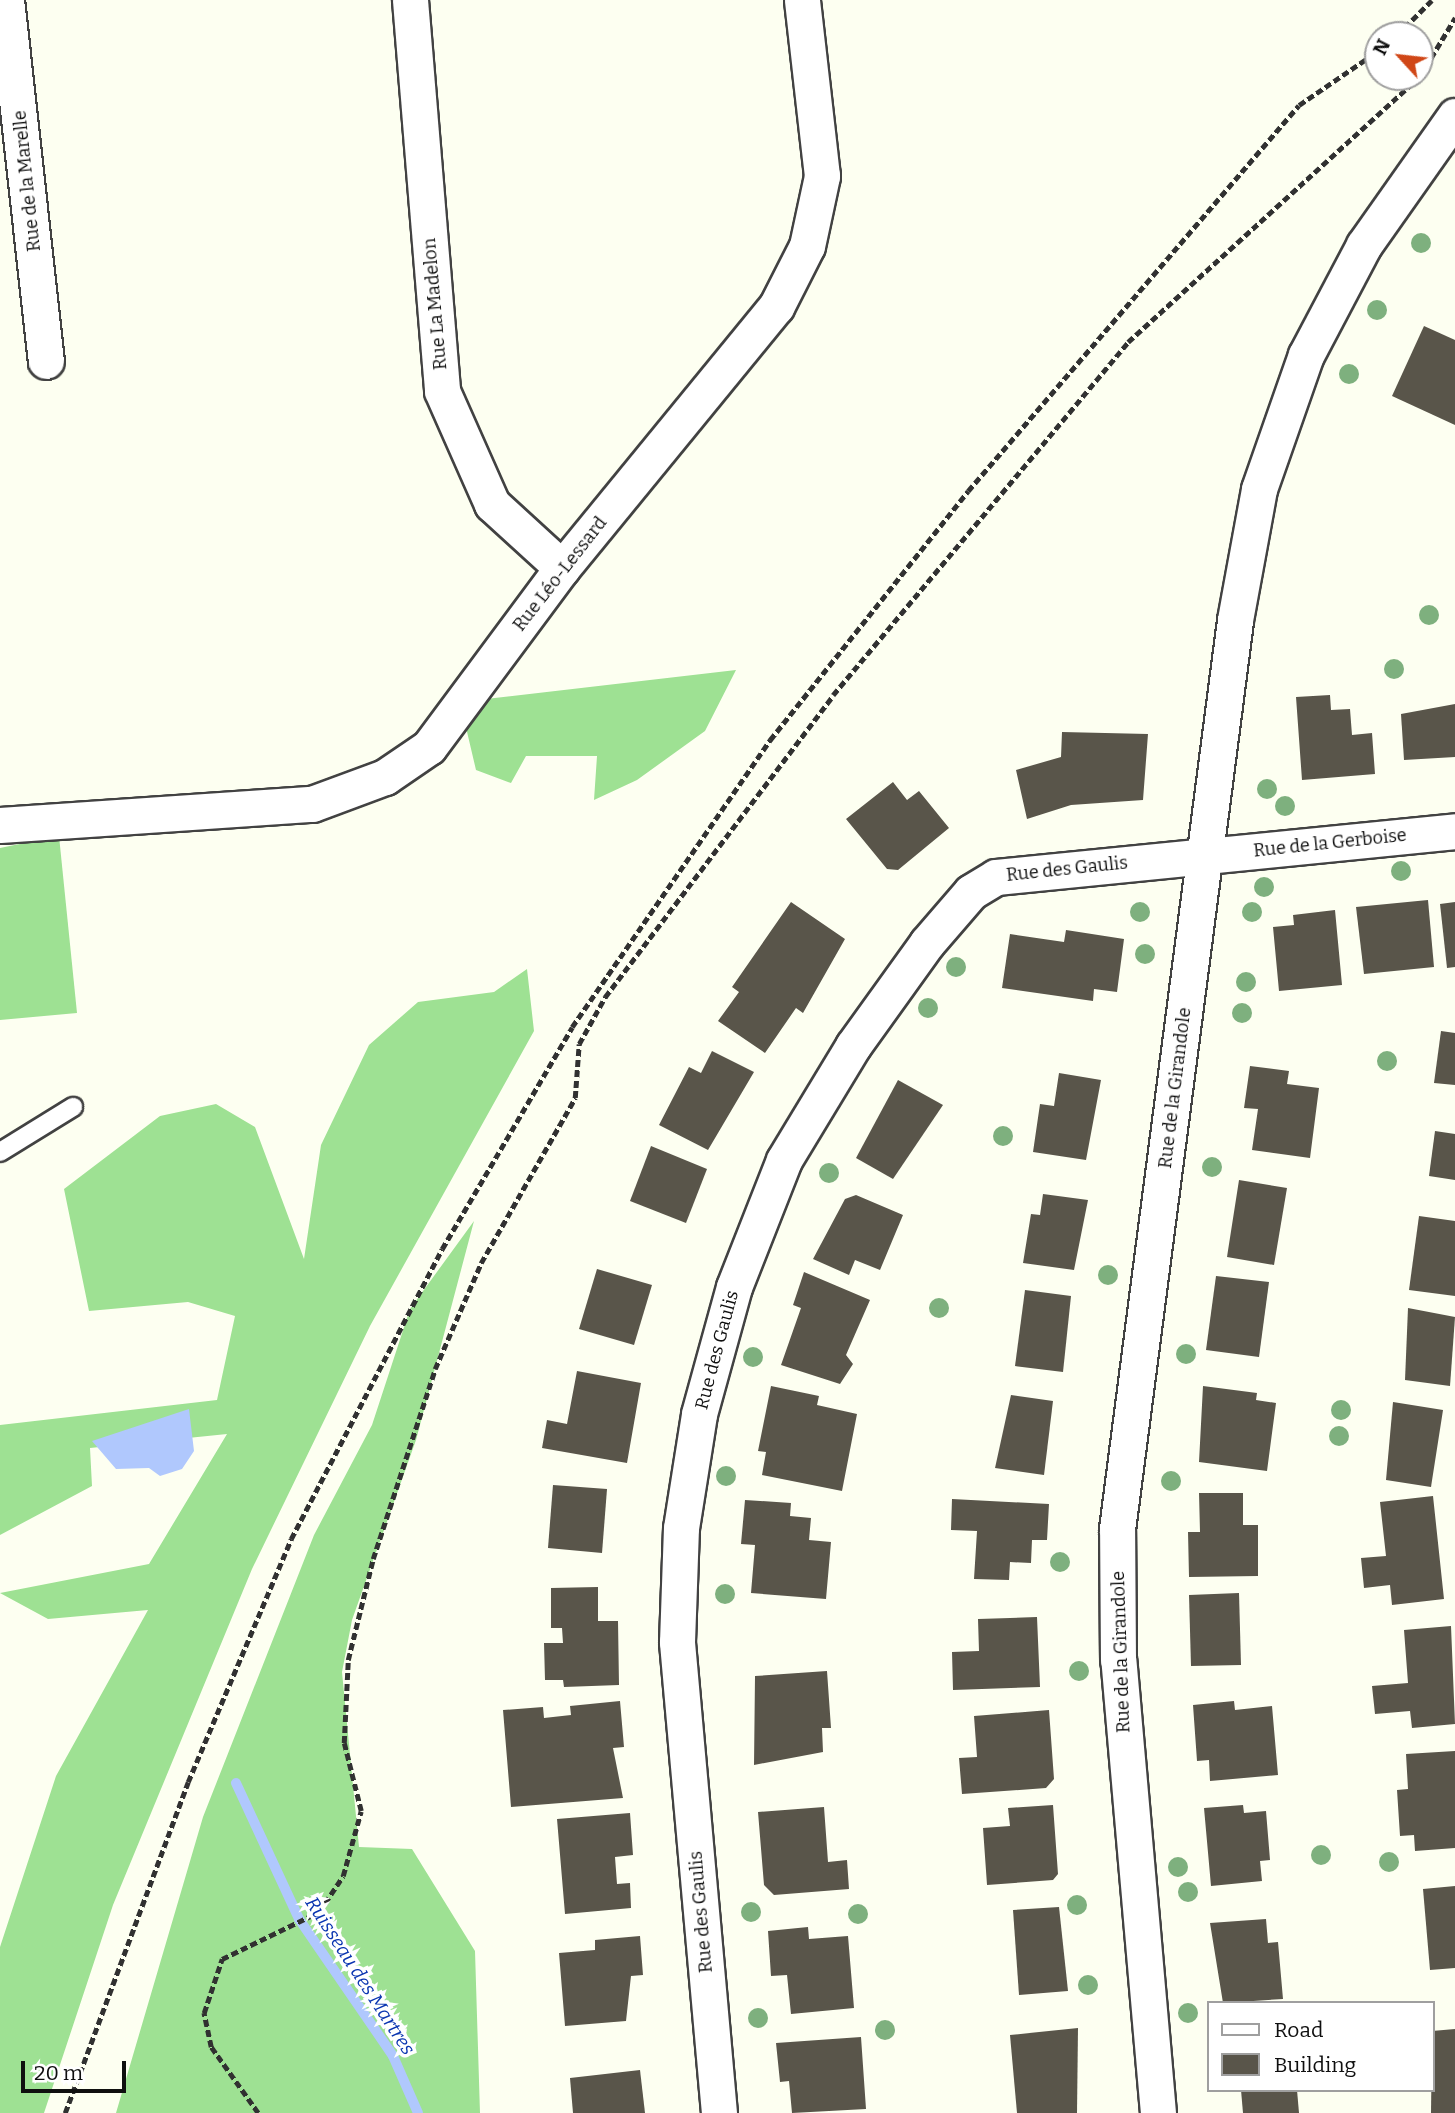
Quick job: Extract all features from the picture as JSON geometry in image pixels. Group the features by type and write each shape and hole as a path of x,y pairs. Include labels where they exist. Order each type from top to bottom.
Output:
{"street":[{"name":"Rue de la Marelle","path":"6,0 15,196 46,362"},
{"name":"Rue La Madelon","path":"410,0 442,391 492,504 562,568"},
{"name":"Rue Léo-Lessard","path":"0,825 312,804 385,777 429,747 562,568 776,307 807,246 822,176 802,0"},
{"name":"Rue de la Girandole","path":"1158,2113 1118,1660 1117,1529 1235,620 1259,489 1276,434 1306,355 1364,245 1455,116"},
{"name":"Rue de la Gerboise","path":"1205,855 1455,831"},
{"name":"Rue des Gaulis","path":"719,2113 677,1642 687,1490 699,1415 734,1287 784,1160 818,1103 927,943 971,892 1017,872 1205,855"}],"lane":[{"path":"0,1152 73,1107"}],"path":[{"path":"1411,21 1432,0"},
{"path":"1434,54 1455,19"},
{"path":"65,2113 188,1782 291,1539 442,1248 572,1027 770,740 968,491 1299,105 1364,61"},
{"path":"258,2113 211,2047 204,2013 222,1959 319,1912 342,1875 361,1811 344,1743 348,1660 373,1559 435,1369 481,1263 575,1098 579,1044 605,997 833,695 1128,342 1405,91"}],"green space":[{"path":"736,670 705,731 637,780 594,800 597,756 526,756 511,783 476,770 460,702"},
{"path":"59,836 77,1013 0,1020 0,848"},
{"path":"527,969 534,1031 370,1326 252,1569 113,1905 44,2113 0,2113 0,1947 56,1776 148,1610 48,1619 0,1593 149,1564 227,1434 90,1448 92,1486 0,1535 0,1425 217,1400 235,1316 188,1302 89,1311 64,1189 160,1116 216,1104 255,1127 304,1259 321,1145 369,1045 418,1002 494,992"},
{"path":"474,1221 416,1440 352,1620 342,1672 359,1847 412,1849 475,1951 480,2113 116,2113 203,1817 314,1535 372,1425 410,1309"}],"water":[{"path":"189,1409 194,1451 182,1469 160,1476 149,1468 116,1469 92,1441"}],"building":[{"path":"1424,326 1455,340 1455,425 1392,396"},
{"path":"1330,695 1331,710 1350,709 1352,735 1372,733 1375,774 1302,780 1296,697"},
{"path":"1455,704 1455,757 1404,760 1401,714"},
{"path":"1062,732 1148,734 1143,800 1071,805 1027,819 1016,770 1061,757"},
{"path":"893,782 907,800 919,791 949,828 898,870 887,869 846,819"},
{"path":"1428,900 1434,967 1364,974 1356,907"},
{"path":"791,902 845,939 803,1013 796,1008 765,1053 718,1021 739,992 732,987"},
{"path":"1455,902 1455,967 1447,968 1440,904"},
{"path":"1335,910 1342,985 1279,991 1273,927 1294,925 1293,915"},
{"path":"1066,930 1124,939 1117,992 1094,989 1093,1001 1002,988 1010,934 1064,942"},
{"path":"1441,1031 1455,1033 1455,1085 1434,1083"},
{"path":"712,1051 754,1072 708,1150 659,1125 689,1067 701,1073"},
{"path":"1250,1066 1289,1071 1287,1084 1319,1088 1310,1158 1252,1150 1258,1109 1244,1108"},
{"path":"1059,1073 1101,1080 1086,1160 1033,1152 1040,1104 1054,1106"},
{"path":"898,1080 943,1105 893,1179 856,1158"},
{"path":"1435,1131 1455,1134 1455,1180 1429,1176"},
{"path":"651,1146 707,1169 686,1223 630,1201"},
{"path":"1239,1180 1287,1188 1274,1265 1227,1257"},
{"path":"1043,1194 1088,1200 1074,1270 1023,1263 1031,1214 1040,1215"},
{"path":"856,1195 903,1215 880,1270 855,1260 849,1275 813,1259 845,1199"},
{"path":"1419,1216 1455,1221 1455,1296 1409,1290"},
{"path":"597,1269 652,1285 634,1345 579,1329"},
{"path":"804,1272 870,1300 846,1355 853,1364 840,1384 781,1365 801,1308 793,1305"},
{"path":"1216,1276 1269,1282 1259,1357 1206,1350"},
{"path":"1025,1290 1071,1296 1063,1372 1015,1366"},
{"path":"1408,1308 1455,1317 1450,1386 1405,1380"},
{"path":"577,1371 641,1383 627,1463 542,1448 547,1420 567,1424"},
{"path":"771,1386 819,1396 817,1405 857,1414 842,1491 762,1475 766,1452 758,1451"},
{"path":"1203,1386 1257,1393 1256,1400 1276,1403 1267,1471 1199,1462"},
{"path":"1011,1395 1053,1401 1044,1475 995,1468"},
{"path":"1393,1402 1443,1410 1431,1487 1386,1480"},
{"path":"553,1485 607,1489 602,1553 548,1548"},
{"path":"1199,1493 1243,1493 1243,1525 1258,1525 1258,1576 1189,1577 1188,1532 1200,1532"},
{"path":"1433,1496 1444,1599 1392,1605 1390,1585 1364,1588 1361,1558 1386,1556 1380,1502"},
{"path":"952,1499 1049,1504 1047,1540 1032,1540 1031,1563 1010,1562 1009,1580 974,1579 977,1531 951,1530"},
{"path":"745,1500 791,1503 790,1516 811,1518 809,1540 831,1542 826,1599 751,1593 755,1545 741,1544"},
{"path":"598,1587 598,1621 618,1621 619,1685 564,1687 563,1680 545,1680 544,1643 563,1643 562,1628 551,1628 551,1588"},
{"path":"1239,1593 1241,1665 1191,1666 1189,1595"},
{"path":"1037,1617 1040,1687 953,1690 952,1652 979,1651 978,1619"},
{"path":"1451,1626 1455,1724 1412,1728 1410,1711 1375,1714 1372,1686 1408,1683 1404,1630"},
{"path":"827,1671 831,1728 822,1728 823,1752 754,1765 755,1676"},
{"path":"620,1701 624,1747 613,1748 623,1798 511,1807 503,1710 543,1707 544,1718 571,1715 570,1706"},
{"path":"1234,1701 1235,1710 1272,1706 1278,1775 1210,1781 1209,1760 1197,1761 1193,1705"},
{"path":"1049,1710 1054,1779 1046,1788 962,1794 959,1758 977,1757 974,1716"},
{"path":"1455,1751 1455,1848 1415,1851 1414,1835 1400,1836 1397,1790 1408,1789 1406,1754"},
{"path":"1053,1805 1058,1874 1053,1880 987,1885 983,1828 1010,1826 1008,1808"},
{"path":"1243,1805 1244,1813 1266,1811 1270,1860 1260,1861 1262,1881 1211,1886 1204,1808"},
{"path":"824,1807 828,1862 847,1860 849,1889 774,1895 764,1885 758,1812"},
{"path":"630,1813 633,1855 615,1857 617,1884 630,1883 631,1908 565,1914 557,1819"},
{"path":"1455,1886 1455,1968 1430,1970 1423,1889"},
{"path":"1059,1907 1068,1991 1019,1995 1013,1910"},
{"path":"1266,1919 1268,1943 1278,1942 1283,1999 1223,2001 1210,1923"},
{"path":"808,1927 809,1939 848,1936 854,2008 791,2014 787,1975 771,1976 768,1931"},
{"path":"640,1936 643,1975 631,1976 626,2021 565,2026 559,1953 595,1950 595,1940"},
{"path":"1078,2028 1077,2113 1017,2113 1010,2035"},
{"path":"1455,2029 1455,2113 1431,2113 1431,2092 1434,2092 1434,2031"},
{"path":"861,2037 866,2109 792,2113 789,2081 780,2082 776,2043"},
{"path":"640,2070 645,2113 573,2113 570,2078"},
{"path":"1241,2092 1297,2092 1299,2113 1243,2113"}],"waterway":[{"name":"Ruisseau des Martres","path":"236,1783 299,1919 393,2056 418,2113"}]}
